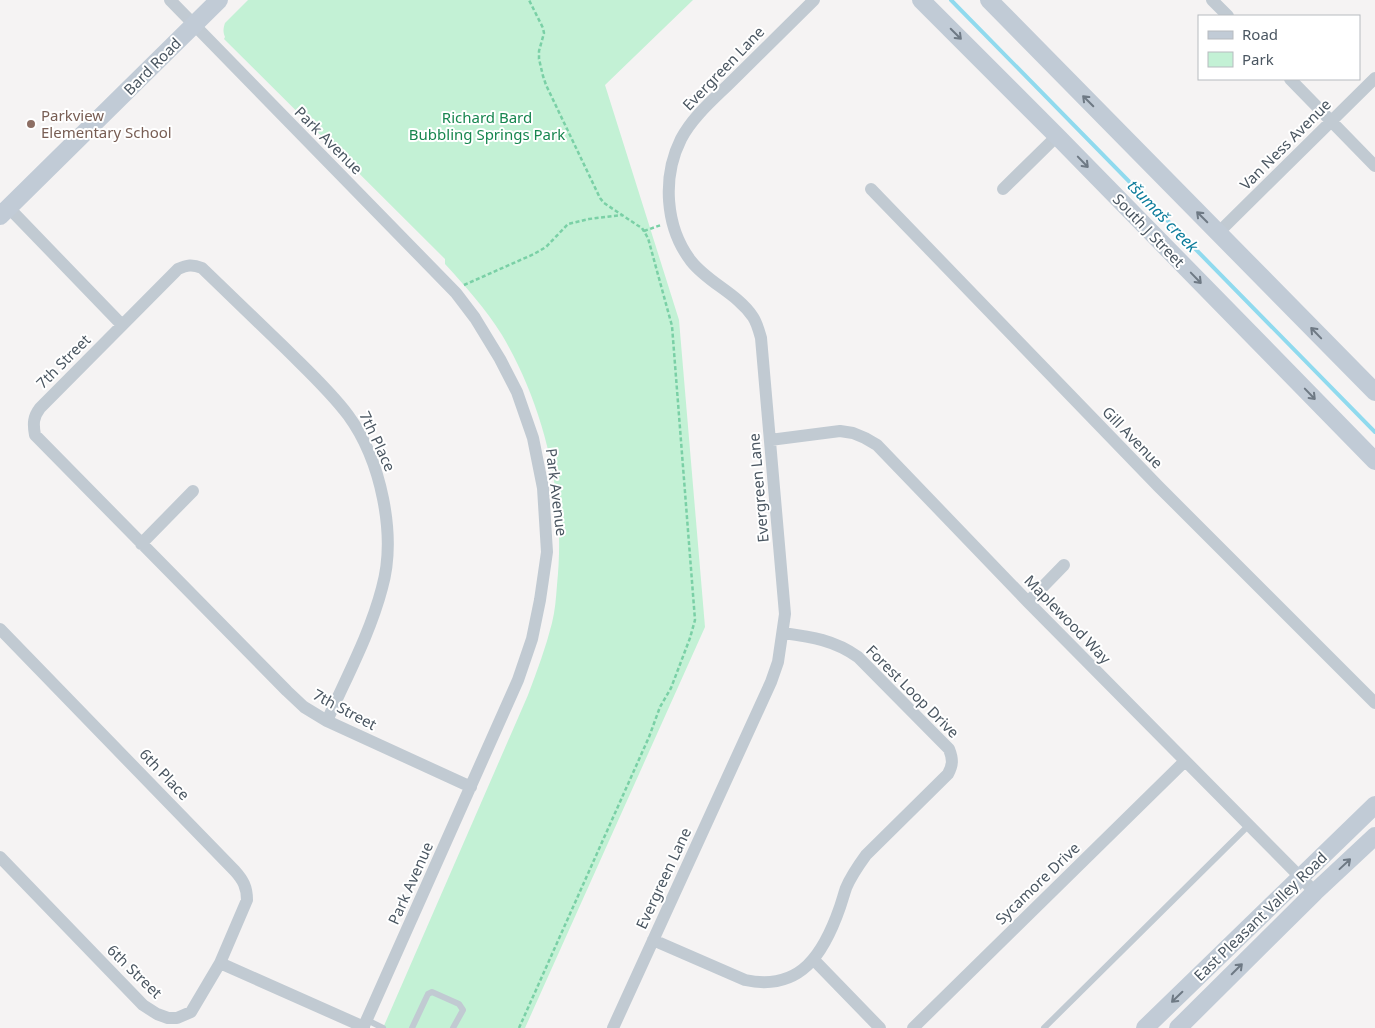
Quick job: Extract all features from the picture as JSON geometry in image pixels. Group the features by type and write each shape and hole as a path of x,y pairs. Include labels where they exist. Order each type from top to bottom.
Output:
{"street":[{"name":"Park Avenue","path":"170,0 456,292 500,358 518,392 533,438 543,488 547,552 532,639 518,680 364,1025"},
{"name":"Bard Road","path":"4,212 219,0"},
{"name":"Evergreen Lane","path":"613,1028 771,682 778,662 783,633 784,614 762,338 753,318 739,301 702,272 691,261 680,243 669,204 668,189 672,163 681,139 699,114 814,0"},
{"name":"South J Street","path":"921,0 1058,136 1375,461"},
{"path":"989,0 1375,392"},
{"path":"1212,0 1227,15"},
{"name":"Van Ness Avenue","path":"1218,233 1375,78"},
{"path":"1291,80 1375,166"},
{"path":"1004,190 1058,136"},
{"name":"Gill Avenue","path":"871,189 1152,480 1375,703"},
{"path":"4,212 122,325"},
{"name":"7th Place","path":"122,325 178,269 185,265 194,265 202,268 330,392 350,417 362,437 379,479 383,497 388,554 383,587 372,622 327,721"},
{"name":"7th Street","path":"122,325 40,408 34,416 35,435 286,691 304,707 327,721 471,787"},
{"name":"Maplewood Way","path":"770,440 840,431 853,433 876,445 1028,602 1315,892"},
{"path":"141,544 193,490"},
{"path":"1028,602 1064,565"},
{"name":"6th Place","path":"0,629 222,856 242,879 247,890 247,900 220,964"},
{"name":"Forest Loop Drive","path":"653,940 728,974 756,983 767,983 798,973 814,960 828,936 855,869 866,855 948,774 952,766 949,750 858,657 846,648 836,644 816,638 783,633"},
{"name":"Sycamore Drive","path":"913,1028 1185,761"},
{"name":"East Pleasant Valley Road","path":"1145,1028 1375,805"},
{"name":"East Pleasant Valley Road","path":"1178,1028 1315,892 1375,836"},
{"name":"6th Street","path":"0,857 143,1004 157,1014 168,1018 177,1018 191,1012 220,964"},
{"path":"814,960 880,1028"},
{"path":"220,964 364,1025"}],"lane":[{"path":"1044,1028 1249,825"},
{"path":"412,1028 428,994 432,992 459,1004 463,1010 453,1028"},
{"path":"364,1025 383,1028"}],"path":[{"path":"519,1028 649,737 660,707 671,688 695,620 672,326 648,238 637,224 604,203 597,194 546,85 539,59 544,32 529,0"},
{"path":"456,292 465,284 540,251 552,242 568,224 589,218 623,215"},
{"path":"644,231 672,220"}],"green space":[{"name":"Richard Bard Bubbling Springs Park","path":"248,0 693,0 605,85 679,320 705,627 525,1028 383,1028 528,695 552,623 556,600 559,553 558,520 555,488 541,424 517,364 502,335 482,307 445,264 445,259 224,39 225,23"}],"waterway":[{"name":"tšumaš creek","path":"951,0 1375,432"}],"place":[{"name":"Parkview Elementary School","path":"31,124"}]}
